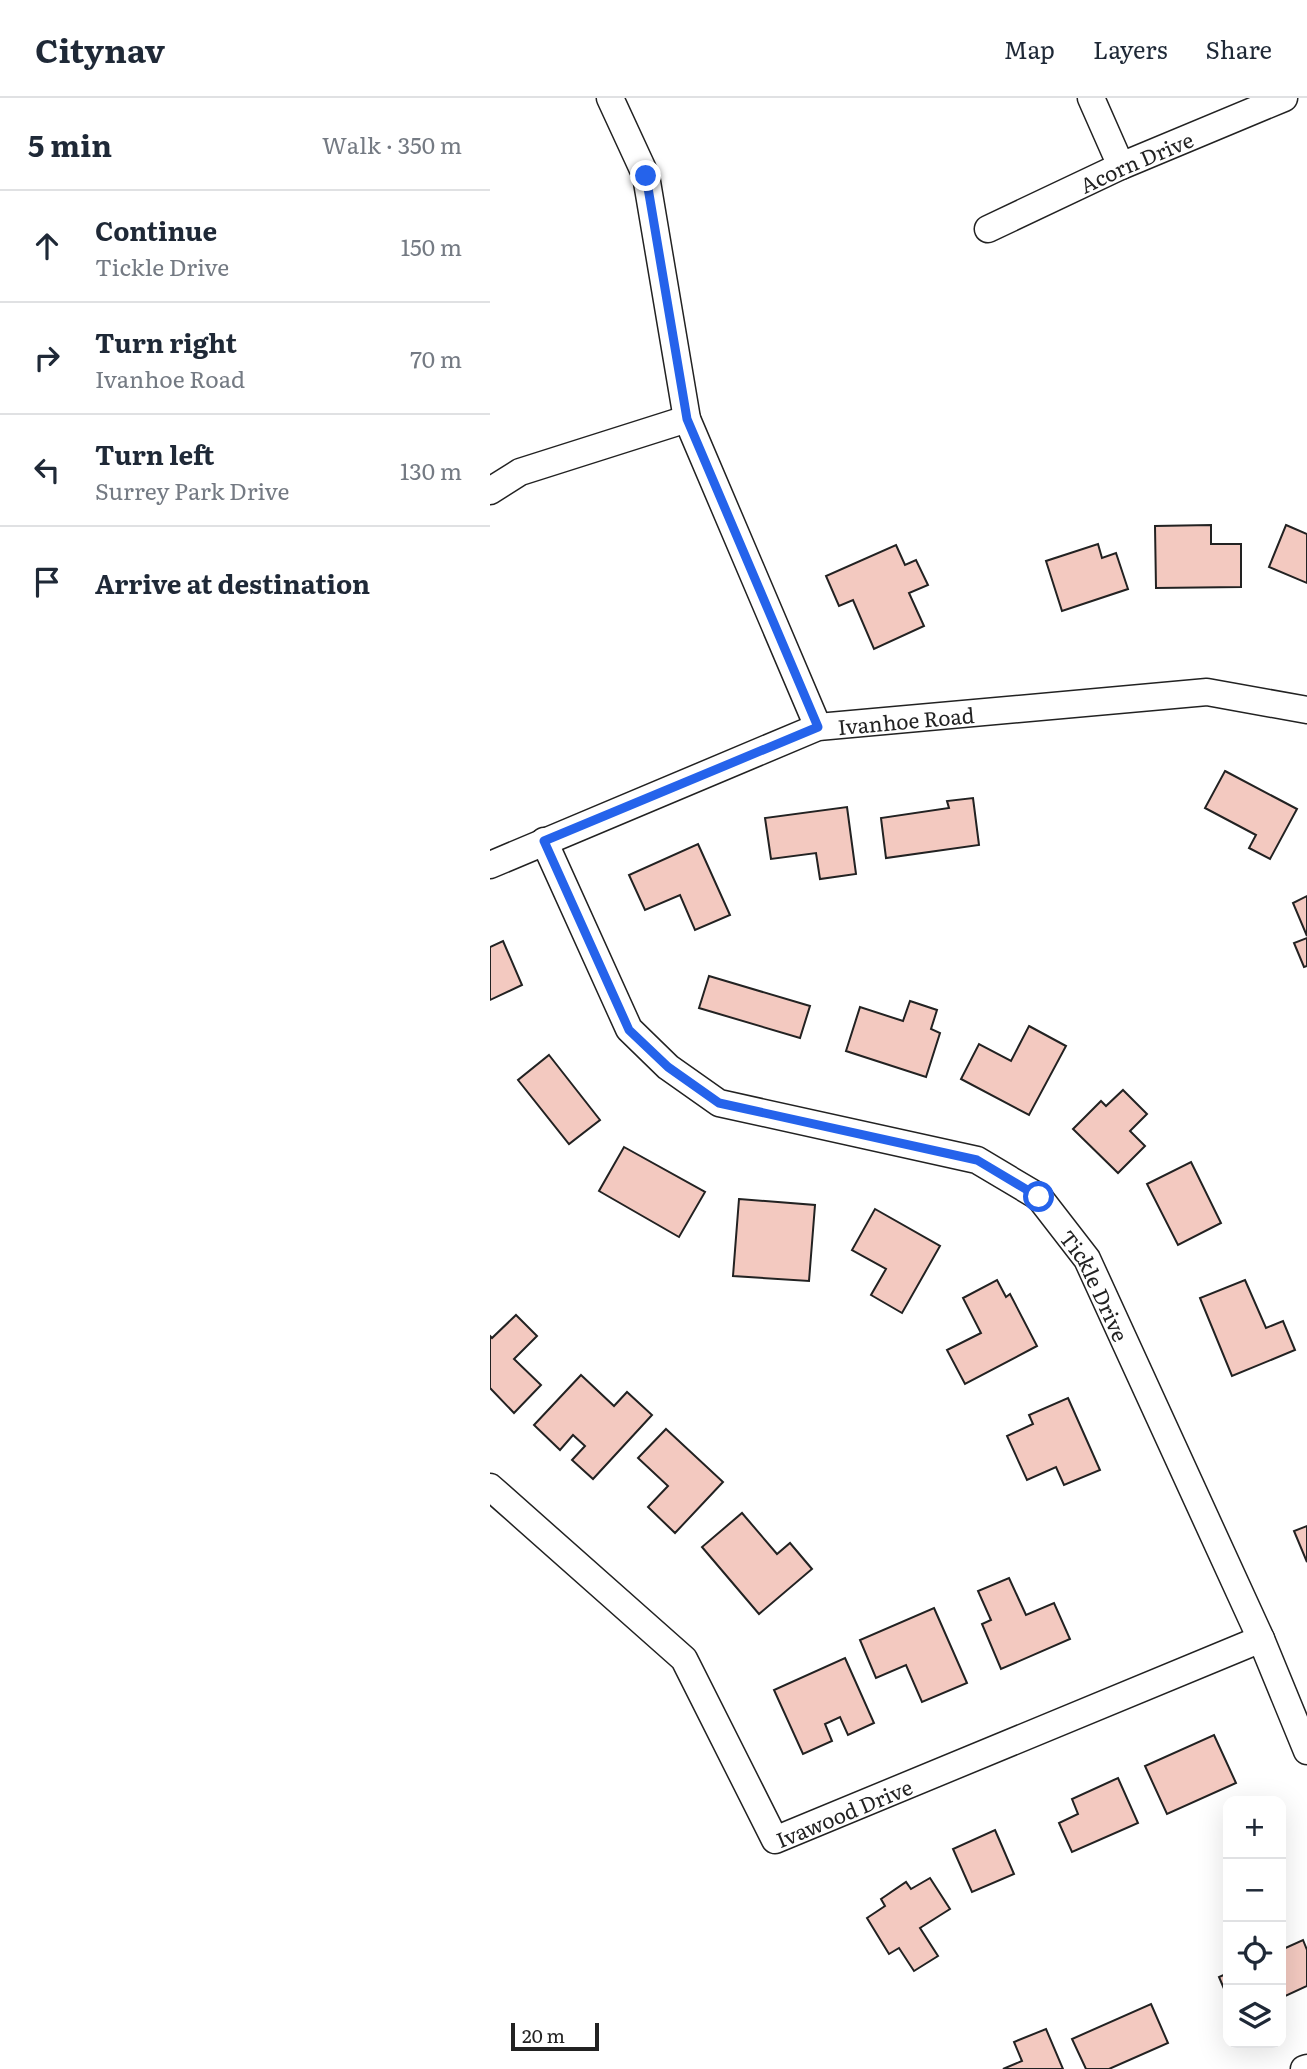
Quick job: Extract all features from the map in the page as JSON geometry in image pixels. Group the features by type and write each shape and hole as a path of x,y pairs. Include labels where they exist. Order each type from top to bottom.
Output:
{"street":[{"path":"610,98 646,176 687,419 818,727"},
{"path":"1091,98 1121,166"},
{"name":"Acorn Drive","path":"988,229 1121,166 1284,98"},
{"path":"490,491 520,472 687,419"},
{"name":"Ivanhoe Road","path":"490,865 818,727 1207,692 1307,710"},
{"name":"Tickle Drive","path":"544,841 629,1030 668,1067 719,1103 977,1160 1039,1197 1087,1259 1261,1639 1307,1751"},
{"name":"Ivawood Drive","path":"490,1487 684,1659 775,1840 1261,1639"}],"building":[{"path":"1211,525 1211,544 1241,544 1241,587 1156,588 1155,526"},
{"path":"1286,525 1307,534 1307,583 1269,567"},
{"path":"1098,544 1102,558 1116,553 1128,589 1062,611 1046,561"},
{"path":"896,545 905,565 916,560 928,585 909,593 924,626 874,649 853,600 839,606 826,576"},
{"path":"1225,771 1297,809 1270,859 1249,848 1256,835 1205,808"},
{"path":"973,798 979,845 886,858 881,818 949,808 947,801"},
{"path":"847,807 856,874 820,879 816,853 771,859 765,818"},
{"path":"698,844 730,915 695,930 680,895 645,910 629,875"},
{"path":"1307,896 1307,936 1293,903"},
{"path":"1307,938 1307,966 1304,967 1294,943"},
{"path":"503,941 522,985 490,1000 490,947"},
{"path":"709,976 810,1006 800,1038 699,1008"},
{"path":"910,1001 937,1010 931,1029 940,1033 926,1077 846,1051 860,1007 903,1021"},
{"path":"1029,1026 1066,1046 1029,1115 961,1079 979,1044 1011,1061"},
{"path":"549,1055 600,1120 569,1144 518,1080"},
{"path":"1123,1090 1147,1114 1130,1131 1145,1146 1118,1173 1073,1129 1101,1101 1106,1106"},
{"path":"624,1147 705,1192 679,1237 599,1191"},
{"path":"1191,1162 1221,1223 1178,1245 1147,1184"},
{"path":"739,1199 815,1205 809,1281 733,1276"},
{"path":"875,1209 940,1246 902,1313 871,1295 886,1269 852,1250"},
{"path":"997,1280 1006,1297 1010,1294 1037,1346 965,1384 947,1350 981,1333 963,1298"},
{"path":"1245,1280 1266,1328 1283,1321 1295,1350 1232,1376 1200,1298"},
{"path":"516,1315 537,1336 514,1359 541,1385 514,1413 490,1388 490,1336 492,1338"},
{"path":"581,1375 614,1406 627,1392 652,1415 593,1479 572,1460 585,1446 573,1435 560,1450 534,1425"},
{"path":"1068,1398 1100,1470 1064,1485 1056,1467 1027,1480 1007,1436 1033,1424 1029,1415"},
{"path":"666,1429 723,1482 675,1533 648,1507 668,1486 638,1458"},
{"path":"742,1513 777,1554 790,1543 812,1569 759,1614 702,1547"},
{"path":"1307,1526 1307,1562 1294,1531"},
{"path":"1009,1578 1026,1615 1054,1603 1070,1639 1001,1669 982,1624 991,1620 978,1591"},
{"path":"934,1608 967,1683 922,1702 906,1665 876,1678 860,1640"},
{"path":"845,1658 874,1723 848,1735 840,1717 825,1724 832,1741 803,1754 774,1690"},
{"path":"1214,1735 1236,1783 1167,1814 1145,1766"},
{"path":"1118,1778 1138,1823 1072,1852 1059,1823 1078,1814 1072,1799"},
{"path":"995,1830 1014,1874 972,1892 953,1849"},
{"path":"930,1878 950,1909 920,1928 938,1956 914,1971 899,1948 889,1954 867,1918 885,1906 881,1899 906,1882 911,1889"},
{"path":"1303,1940 1307,1950 1307,1986 1286,1996 1286,1985 1286,1948"},
{"path":"1151,2004 1168,2043 1109,2069 1086,2069 1072,2039"},
{"path":"1046,2029 1063,2069 1003,2069 1022,2061 1014,2042"}],"route":[{"path":"646,176 687,419 818,727 544,841 629,1030 668,1067 719,1103 977,1160 1039,1197"}]}
